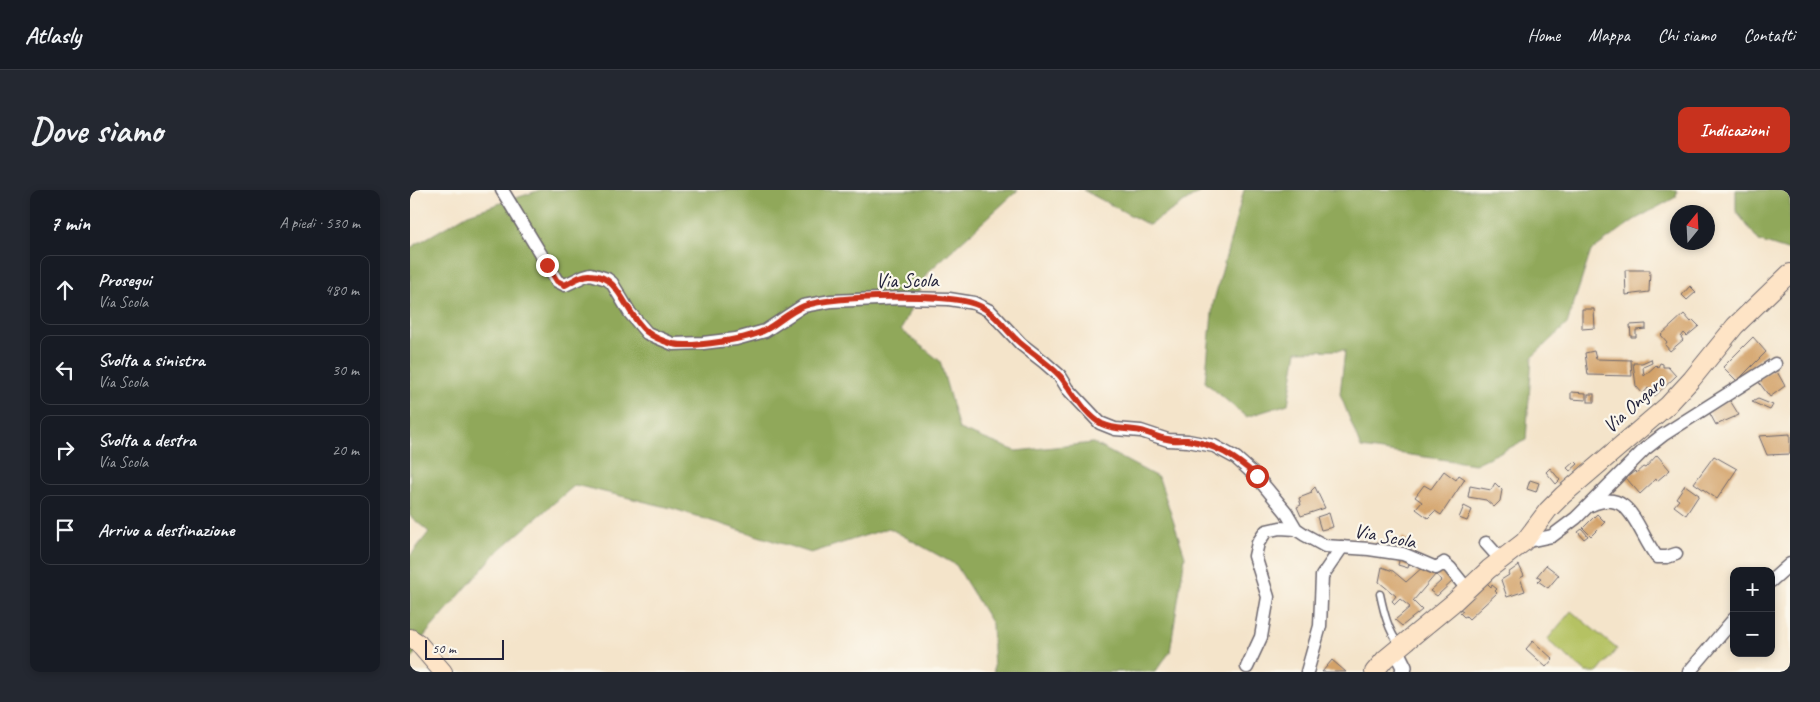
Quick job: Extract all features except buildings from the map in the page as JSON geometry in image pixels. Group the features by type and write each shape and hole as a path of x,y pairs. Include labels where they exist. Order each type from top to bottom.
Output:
{"main road":[{"name":"Via Ongaro","path":"1374,672 1385,659 1524,542 1548,510 1563,495 1668,404 1692,379 1734,326 1790,273"},
{"path":"410,638 418,643 443,672"}],"street":[{"name":"Via Scola","path":"502,190 557,281 565,285 591,274 607,279 612,283 630,313 647,333 673,344 736,339 765,331 803,306 831,301 902,298 949,299 974,303 990,311 1021,344 1060,376 1068,389 1100,423 1115,429 1141,431 1168,440 1188,440 1214,446 1236,458 1257,476 1286,512 1296,529 1325,546 1369,549 1403,554 1436,568 1444,564 1450,568 1467,589"},
{"path":"1524,542 1552,536 1576,518 1645,449 1663,435 1774,364"},
{"path":"1586,508 1601,500 1616,501 1628,508 1649,547 1657,557 1676,554"},
{"path":"1247,667 1261,637 1268,597 1255,556 1258,542 1266,531 1280,528 1296,529"},
{"path":"1486,543 1501,560"},
{"name":"Via Scola","path":"1307,672 1320,626 1322,607 1320,589 1323,573 1342,547"},
{"path":"1775,577 1790,564"},
{"path":"1689,672 1730,624"},
{"path":"1399,649 1404,667 1403,672"}],"lane":[{"path":"1380,594 1384,617 1399,649"}],"green space":[{"path":"540,190 1018,190 927,273 901,330 940,361 959,429 1016,451 1093,443 1159,478 1185,556 1170,652 1155,672 994,672 992,624 956,565 889,528 811,553 671,508 575,485 496,553 425,635 410,662 410,556 429,532 410,516 410,248 468,214"},
{"path":"1083,190 1203,190 1149,225"},
{"path":"1244,190 1677,190 1676,197 1634,220 1591,251 1567,324 1532,357 1526,440 1475,464 1361,448 1340,394 1345,350 1297,351 1288,404 1246,417 1205,382 1213,304"},
{"path":"1736,190 1790,190 1790,251 1759,241 1736,211"},
{"path":"1571,611 1617,649 1598,672 1586,672 1547,640"}],"route":[{"path":"547,265 557,281 565,285 591,274 607,279 612,283 630,313 647,333 673,344 736,339 765,331 803,306 831,301 902,298 949,299 974,303 990,311 1021,344 1060,376 1068,389 1100,423 1115,429 1141,431 1168,440 1188,440 1214,446 1236,458 1257,476"}]}
